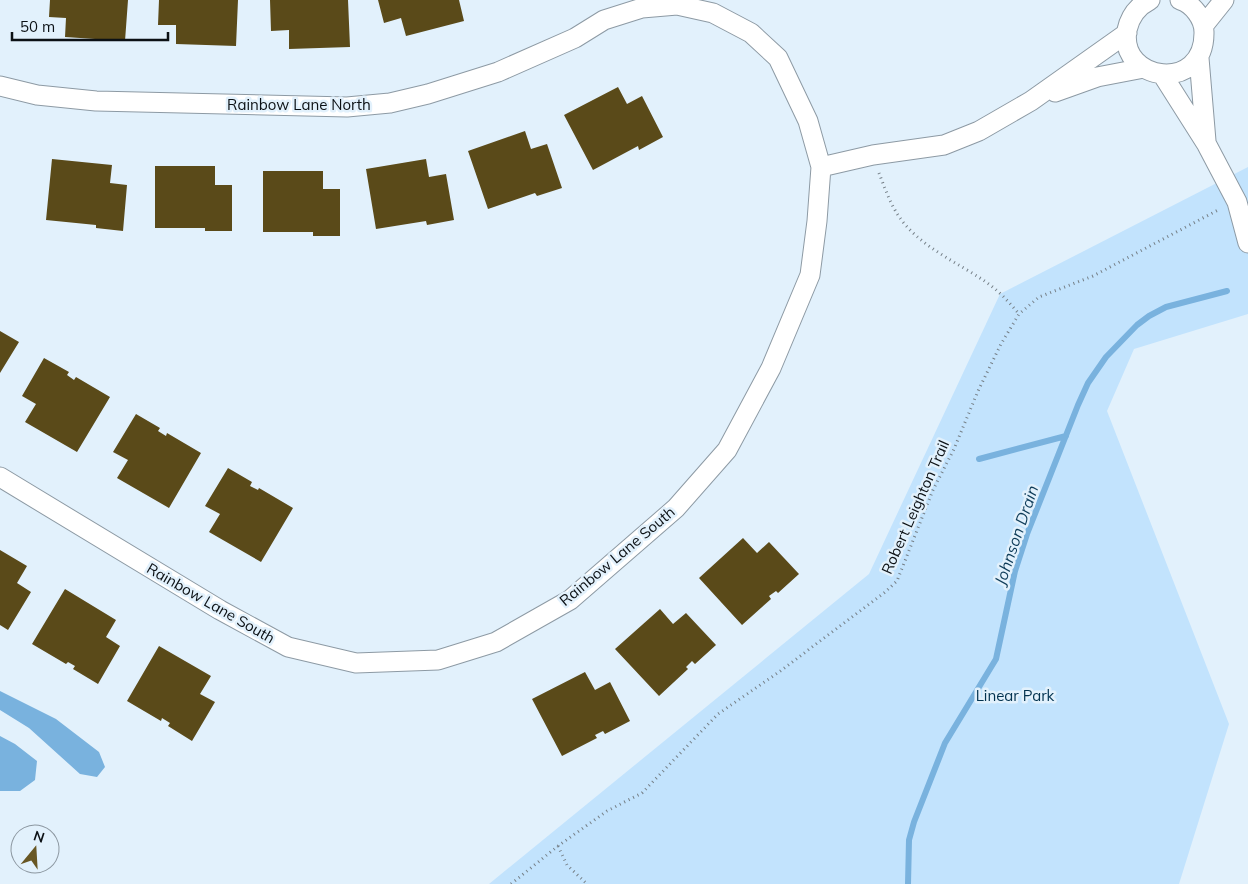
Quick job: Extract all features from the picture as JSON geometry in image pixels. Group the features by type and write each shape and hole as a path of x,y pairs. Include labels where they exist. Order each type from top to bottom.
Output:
{"street":[{"path":"821,167 873,155 944,145 979,131 1030,101 1128,16 1150,0"},
{"path":"1128,16 1128,47 1134,59 1144,68 1162,74 1183,71 1198,58 1203,48 1204,25 1193,8 1180,0"},
{"path":"1204,25 1224,0"},
{"name":"Rainbow Lane North","path":"0,86 36,95 96,101 347,107 390,103 428,94 498,72 575,38 604,20 642,8 678,5 713,13 751,33 778,58 808,121 821,167"},
{"path":"1198,58 1207,145"},
{"path":"1030,101 1097,78 1144,68"},
{"path":"1162,74 1207,145 1237,202 1248,243"},
{"name":"Rainbow Lane South","path":"0,477 220,610 288,647 356,663 438,660 496,642 570,600 676,508 727,450 771,368 810,275 821,167"}],"path":[{"path":"873,155 881,180 898,215 909,227 928,245 986,282 1006,298 1019,314"},
{"name":"Robert Leighton Trail","path":"511,884 558,846 607,811 642,793 718,714 778,672 896,581 933,490 954,449 978,391 1001,344 1019,314 1040,297 1093,276 1182,228 1237,202"},
{"path":"558,846 567,865 587,884"}],"green space":[{"name":"Linear Park","path":"1248,167 1248,314 1134,349 1107,411 1229,724 1179,884 489,884 869,574 1000,294"}],"water":[{"path":"0,691 56,719 99,752 105,767 97,777 80,774 29,728 0,710"},
{"path":"0,736 15,744 37,761 35,780 20,791 0,791"}],"building":[{"path":"50,0 128,0 125,41 65,37 66,18 49,17"},
{"path":"159,0 238,0 236,46 176,44 176,25 158,25"},
{"path":"270,0 348,0 350,47 289,49 289,30 271,31"},
{"path":"378,0 459,0 464,21 406,36 401,18 384,23"},
{"path":"618,87 627,104 642,96 663,137 639,150 638,146 593,170 564,115"},
{"path":"525,131 531,149 547,144 562,188 537,196 535,193 488,209 468,151"},
{"path":"52,159 112,165 110,183 127,185 123,231 96,228 96,225 46,220"},
{"path":"426,159 429,177 446,174 454,220 427,225 426,221 376,229 366,169"},
{"path":"155,166 215,166 215,185 232,185 232,231 205,231 205,228 155,228"},
{"path":"263,171 323,171 323,189 340,189 340,236 313,236 313,232 263,232"},
{"path":"0,331 19,342 0,373"},
{"path":"44,358 69,372 67,375 74,380 76,377 110,397 77,452 25,422 36,404 22,396"},
{"path":"136,414 160,428 158,431 166,436 167,433 201,453 169,508 117,478 128,460 113,452"},
{"path":"228,468 252,482 250,486 258,490 259,488 293,508 261,562 209,532 220,514 205,506"},
{"path":"743,538 757,553 769,542 799,574 778,593 776,591 769,596 771,599 742,625 699,578"},
{"path":"0,550 27,566 17,583 31,592 8,630 0,625"},
{"path":"65,589 116,620 106,637 120,646 98,684 73,669 75,666 68,662 66,664 32,644"},
{"path":"660,609 673,624 686,613 716,645 695,664 692,661 686,667 688,669 659,696 615,649"},
{"path":"159,646 211,676 200,694 215,702 192,741 168,726 170,723 162,718 161,721 127,701"},
{"path":"585,672 595,690 610,682 630,721 605,734 603,731 595,735 597,738 562,756 532,699"}],"waterway":[{"name":"Johnson Drain","path":"908,884 909,840 914,822 945,743 996,659 1015,571 1027,534 1088,383 1106,357 1137,325 1149,316 1166,307 1227,291"},
{"path":"979,459 1066,436"}]}
